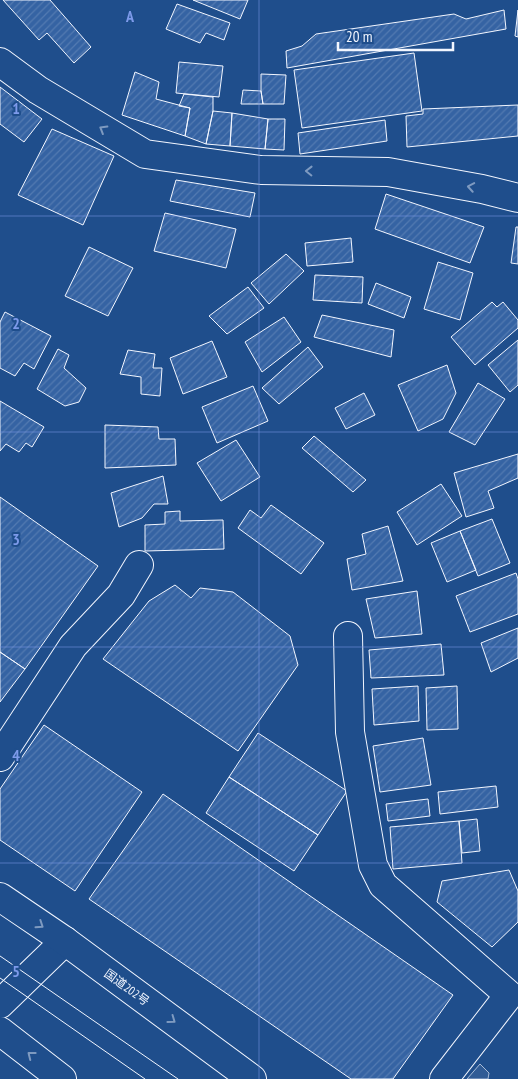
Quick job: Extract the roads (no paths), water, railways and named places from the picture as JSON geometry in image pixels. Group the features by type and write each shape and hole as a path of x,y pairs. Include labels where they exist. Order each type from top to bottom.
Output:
{"main road":[{"path":"0,62 38,90 145,154 261,170 388,172 482,189 518,198"},
{"path":"0,757 73,646 121,595 139,565"},
{"path":"348,636 350,732 373,866 383,885 509,995 444,1079"},
{"name":"国道202号","path":"0,897 66,941 252,1079"},
{"path":"0,1004 66,941"},
{"path":"0,1031 62,1079"}],"tram line":[{"path":"0,956 178,1079"},
{"path":"0,978 145,1079"}]}
